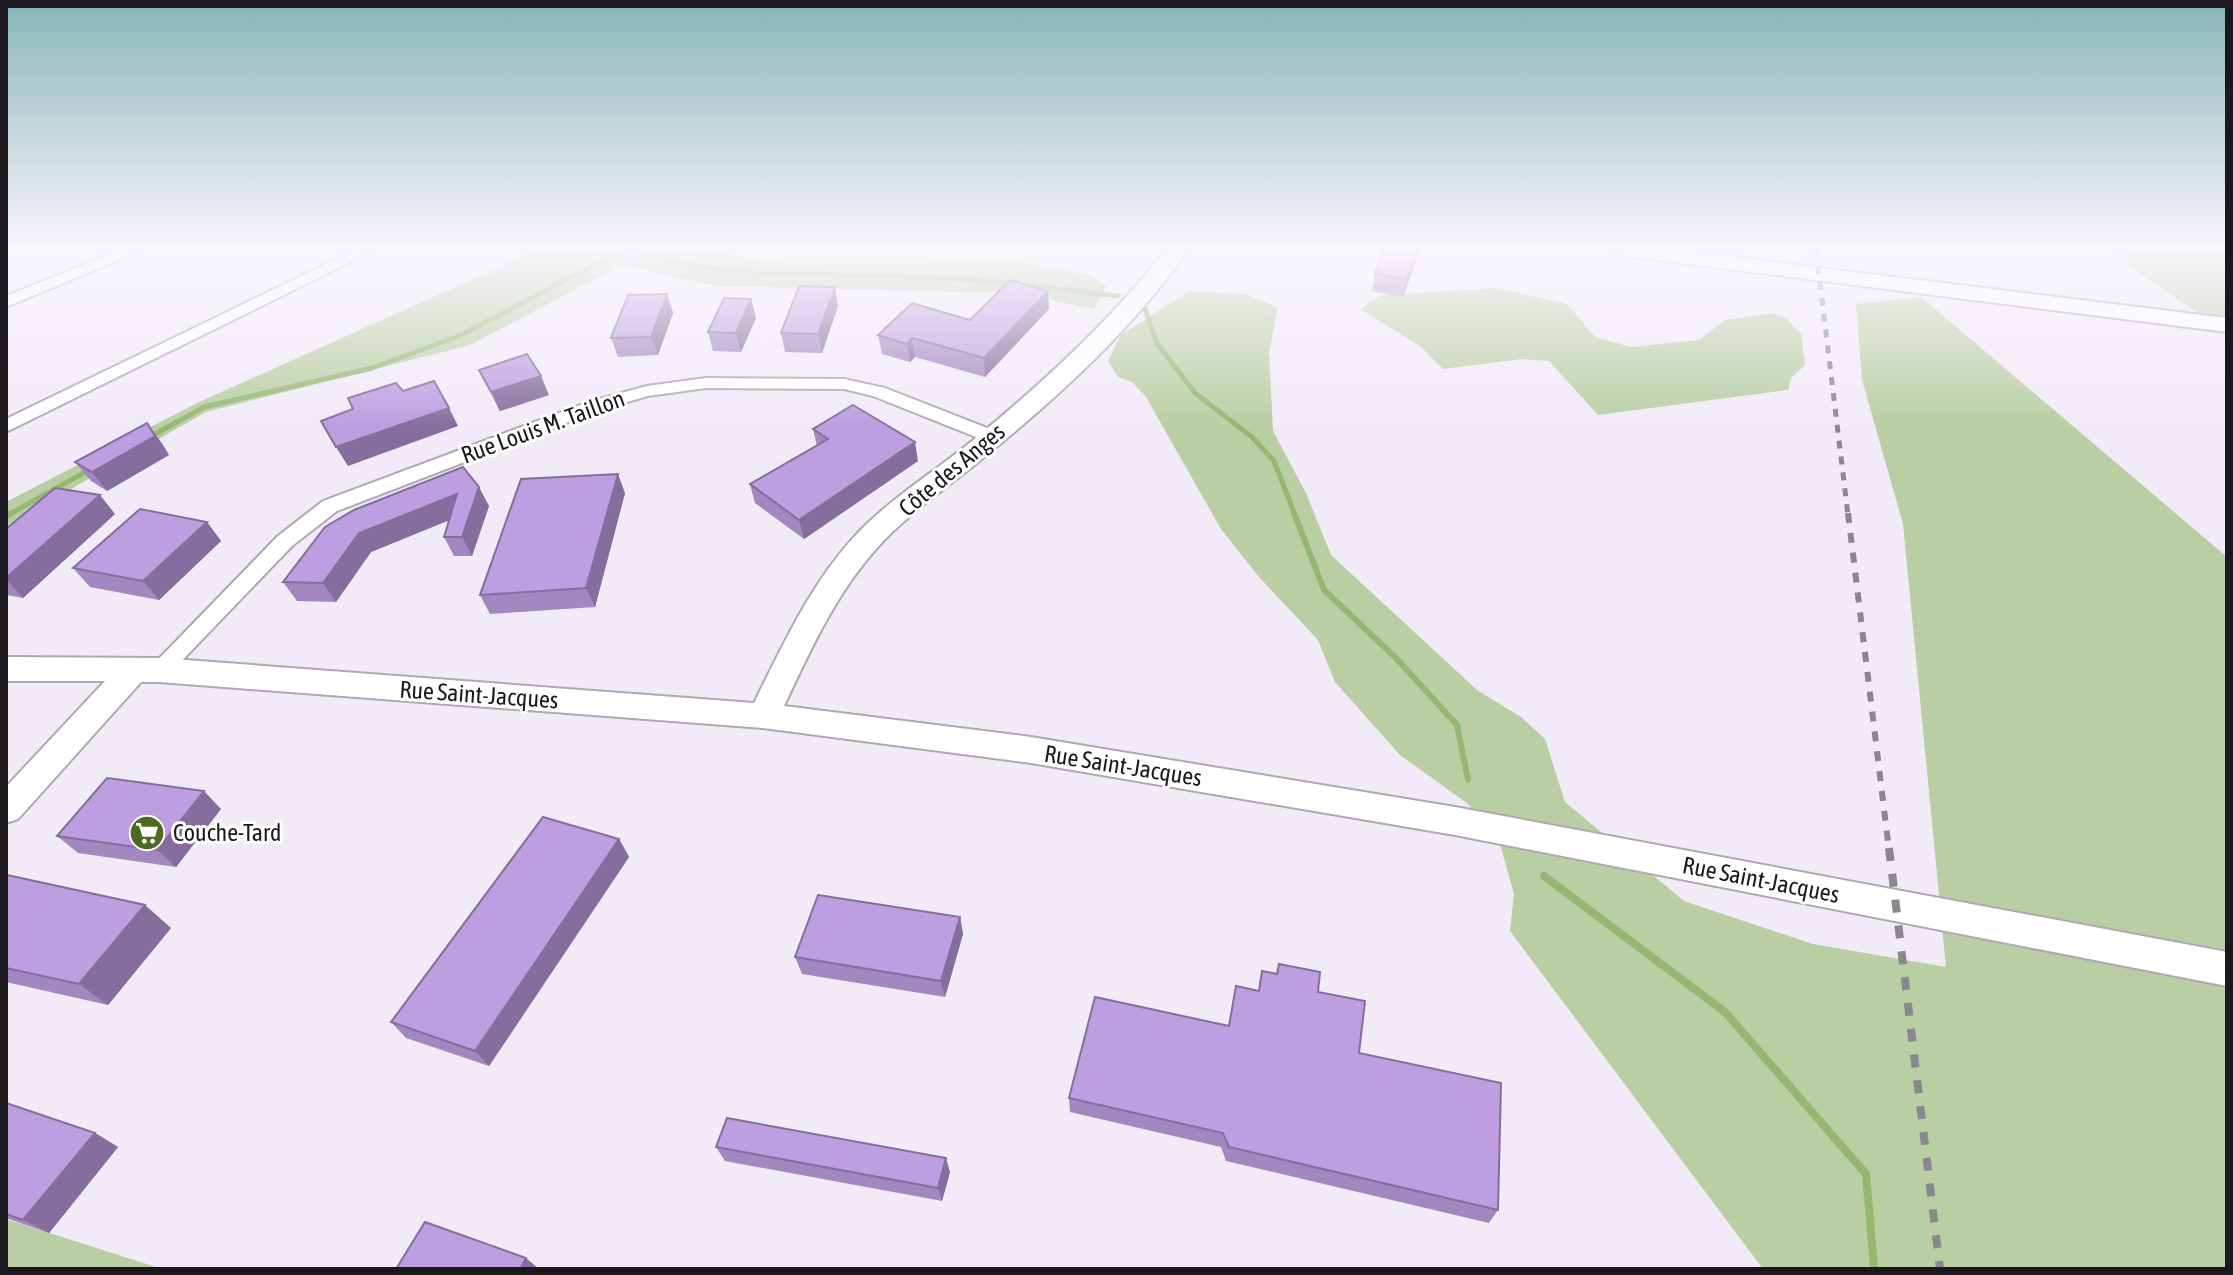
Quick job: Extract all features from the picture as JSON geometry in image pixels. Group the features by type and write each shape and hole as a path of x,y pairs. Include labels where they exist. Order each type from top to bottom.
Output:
{"street":[{"path":"6,426 245,310"},
{"name":"Côte des Anges","path":"763,716 832,582 866,541 993,437 1129,310"},
{"path":"2103,310 2227,325"},
{"name":"Rue Louis M. Taillon","path":"146,670 285,541 330,506 594,406 647,391 706,383 844,384 879,392 993,437"},
{"name":"Rue Saint-Jacques","path":"6,669 146,670 763,716 1031,750 1455,821 2227,969"},
{"path":"6,809 146,670"}],"green space":[{"path":"405,310 537,310 470,345 206,412 6,526 6,502 197,403"},
{"path":"1160,310 1278,310 1269,352 1273,431 1306,493 1331,555 1477,690 1521,717 1545,739 1565,802 1684,901 1813,944 1946,967 1903,524 1862,380 1856,310 1936,310 2227,557 2227,1269 1763,1269 1510,931 1514,894 1498,837 1468,804 1400,755 1335,682 1318,640 1259,577 1221,529 1146,397 1132,382 1118,377 1108,361 1121,335"},
{"path":"1361,310 1572,310 1595,337 1631,347 1699,340 1725,320 1773,313 1787,319 1801,334 1805,365 1791,378 1788,390 1598,415 1549,361 1522,359 1443,369 1420,346"},
{"path":"2193,310 2227,310 2227,333"},
{"path":"6,1219 162,1269 6,1269"}],"building":[{"path":"622,310 661,310 651,337 611,338"},
{"path":"719,310 746,310 736,333 708,332"},
{"path":"790,310 827,310 818,334 781,333"},
{"path":"905,310 934,310 970,320 980,310 1030,310 984,358 912,338 907,344 878,335"},
{"path":"527,354 541,376 491,392 479,370"},
{"path":"434,381 449,408 336,447 321,421 353,409 348,398 396,383 403,391"},
{"path":"853,405 915,442 799,520 750,484 828,439 813,429"},
{"path":"147,423 155,436 92,472 75,462"},
{"path":"463,467 479,487 462,537 444,537 457,494 359,533 323,583 283,582 325,527 354,510"},
{"path":"618,474 586,588 480,595 521,479"},
{"path":"55,488 100,495 6,578 6,529"},
{"path":"140,509 207,522 143,581 73,568"},
{"path":"107,778 204,791 157,850 57,836"},
{"path":"543,817 619,839 475,1051 391,1022"},
{"path":"7,875 145,905 79,984 6,968"},
{"path":"818,895 960,917 941,981 795,957"},
{"path":"1279,964 1320,972 1318,992 1365,1001 1359,1053 1501,1083 1498,1210 1229,1147 1223,1133 1069,1098 1095,997 1229,1026 1236,986 1259,991 1262,971 1277,974"},
{"path":"6,1103 95,1133 23,1220 6,1214"},
{"path":"727,1118 946,1158 938,1188 716,1147"},
{"path":"425,1222 526,1258 520,1269 396,1269"}],"waterway":[{"path":"150,437 204,407 372,368 459,336 510,310"},
{"path":"1145,310 1156,342 1195,393 1252,437 1274,461 1295,515"},
{"path":"8,515 91,469"},
{"path":"8,515 12,513"},
{"path":"1294,513 1324,590 1396,658 1457,725 1468,780"},
{"path":"1544,876 1725,1012 1866,1174 1874,1269"}],"railway":[{"path":"1823,310 1848,515"},
{"path":"1848,513 1889,850"},
{"path":"1889,848 1940,1269"}],"place":[{"name":"Couche-Tard","path":"147,833"}]}
